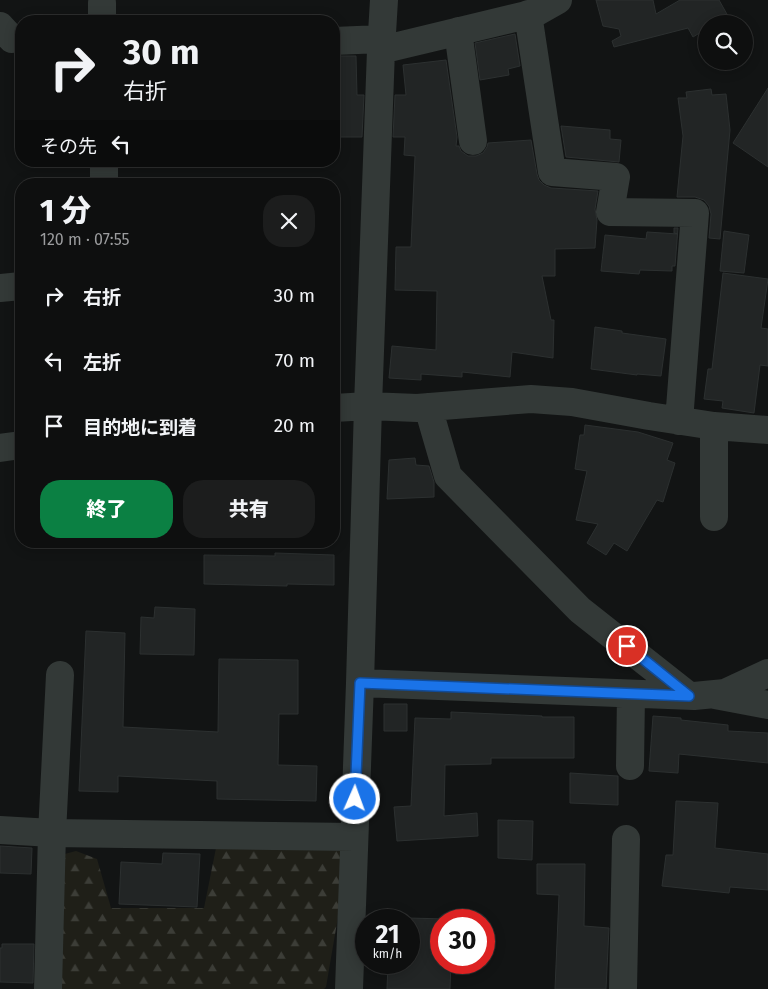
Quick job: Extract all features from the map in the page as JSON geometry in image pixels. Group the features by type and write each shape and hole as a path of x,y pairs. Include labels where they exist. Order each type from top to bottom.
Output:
{"street":[{"path":"349,989 368,406 384,0"},
{"path":"340,41 381,44 458,31 535,13 558,0"},
{"path":"528,14 552,172 616,177 610,212 695,213 680,420"},
{"path":"458,31 473,141"},
{"path":"0,288 15,287"},
{"path":"340,408 368,406 416,408 531,399 572,402 714,426 768,430"},
{"path":"428,407 448,476 580,610 702,695 768,705"},
{"path":"714,426 714,517"},
{"path":"0,448 15,446"},
{"path":"360,683 702,695 725,693 768,673"},
{"path":"48,989 52,832 60,676"},
{"path":"630,766 631,694"},
{"path":"0,830 354,837"},
{"path":"623,989 626,839"}],"green space":[{"path":"348,845 339,911 326,987 324,989 56,989 61,855 76,851 97,859 111,908 204,908 216,848"}],"building":[{"path":"596,0 653,0 656,14 680,0 719,0 727,15 698,15 698,34 693,37 688,28 614,47 612,41 621,36 619,29 603,26"},
{"path":"515,34 520,66 508,69 509,75 480,80 475,43"},
{"path":"340,56 356,56 357,95 364,95 362,137 340,137"},
{"path":"446,60 457,137 456,146 459,146 461,151 468,156 476,156 483,153 488,143 531,140 537,174 539,180 544,185 551,188 598,191 595,209 597,220 595,248 555,249 555,276 542,276 551,320 554,320 553,358 512,352 510,377 462,372 462,377 421,374 421,380 389,378 392,346 436,350 437,291 395,290 396,247 411,247 415,156 404,155 405,137 393,137 395,95 406,95 403,65"},
{"path":"768,88 768,167 733,143"},
{"path":"711,89 712,95 726,94 730,130 720,239 709,238 711,214 709,206 704,200 695,197 677,197 683,136 678,98 687,98 686,92"},
{"path":"561,126 610,130 610,139 621,140 619,162 566,157"},
{"path":"674,228 678,228 678,234 674,233"},
{"path":"724,231 749,235 744,273 720,271"},
{"path":"647,232 678,234 675,266 672,266 672,271 640,270 639,274 601,271 605,235 646,239"},
{"path":"723,273 768,279 761,328 768,329 768,366 760,365 754,413 722,408 723,401 704,399 708,369 712,369"},
{"path":"595,327 666,339 661,376 591,369"},
{"path":"585,425 638,432 673,443 667,460 675,463 663,502 657,500 627,551 614,543 606,555 587,543 598,524 576,520 587,471 575,469 580,435 584,435"},
{"path":"415,458 416,465 429,466 434,482 434,497 387,499 389,460"},
{"path":"275,553 334,555 334,585 204,584 204,555 275,556"},
{"path":"155,607 195,609 194,655 140,654 141,617 154,618"},
{"path":"86,631 125,633 123,727 218,732 219,659 298,660 298,714 279,714 278,765 317,766 316,801 217,799 217,781 118,776 118,792 79,791"},
{"path":"384,704 407,704 407,731 384,731"},
{"path":"451,712 574,717 574,758 491,758 491,764 445,765 444,816 477,813 478,836 397,841 394,807 411,806 415,718 451,719"},
{"path":"653,716 728,725 728,731 768,733 768,763 679,754 678,773 649,771"},
{"path":"570,773 618,776 618,805 570,803"},
{"path":"676,801 718,803 715,848 768,854 768,890 730,887 729,893 662,886 666,855 673,855"},
{"path":"498,820 533,821 532,860 498,858"},
{"path":"0,846 32,848 31,874 0,873"},
{"path":"163,853 200,854 197,907 119,904 121,862 162,864"},
{"path":"537,864 585,864 584,926 609,928 606,989 555,989 559,895 537,894"},
{"path":"420,918 430,919 430,974 451,974 450,989 387,989 388,974 420,974"},
{"path":"2,944 34,944 33,983 0,982 0,948 2,948"}],"route":[{"path":"355,799 360,683 689,696 627,646"}]}
